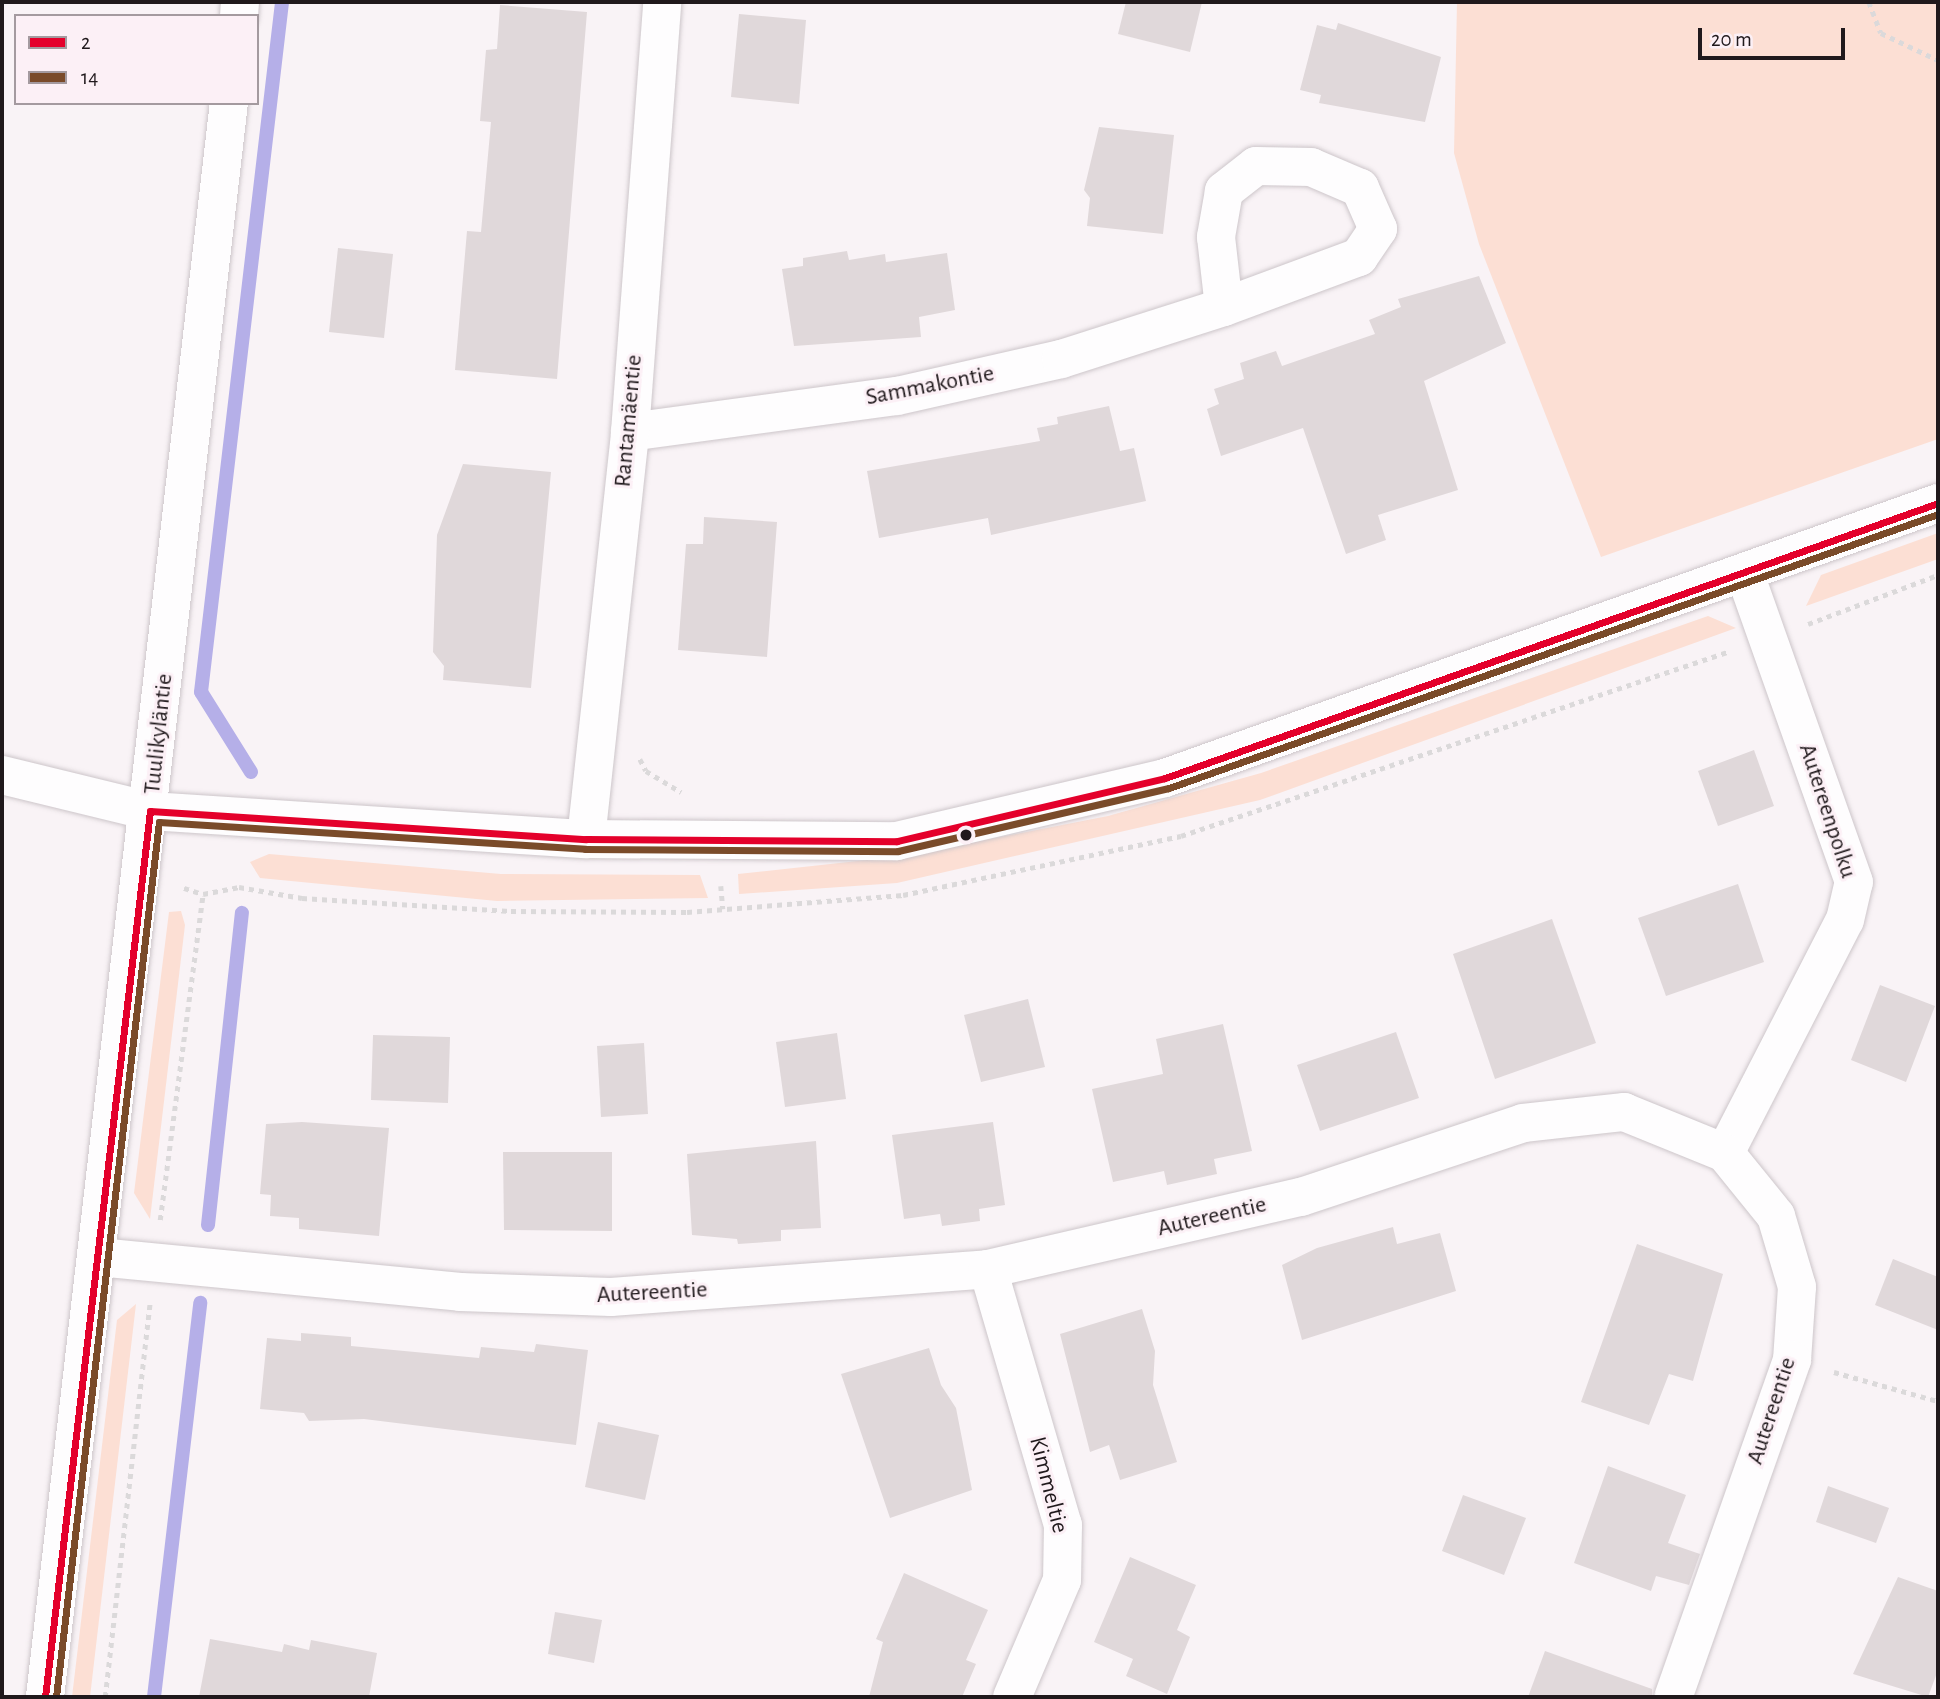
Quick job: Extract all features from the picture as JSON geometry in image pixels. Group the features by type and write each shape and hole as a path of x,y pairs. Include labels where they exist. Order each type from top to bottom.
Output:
{"street":[{"name":"Rantamäentie","path":"586,839 630,432 662,2"},
{"name":"Tuulikyläntie","path":"45,1697 99,1257 229,105"},
{"name":"Sammakontie","path":"630,432 897,396 1061,359 1224,307 1359,257 1378,229 1360,188 1311,167 1256,166 1224,191 1216,237 1224,307"},
{"path":"2,775 150,811 586,839 897,841 1165,778 1745,575 1938,503"},
{"name":"Autereenpolku","path":"1725,1153 1845,920 1854,882 1745,575"},
{"name":"Autereentie","path":"99,1257 460,1292 611,1297 988,1269 1301,1197 1523,1123 1624,1112 1725,1153 1776,1216 1797,1287 1792,1360 1673,1697"},
{"name":"Kimmeltie","path":"988,1269 1063,1525 1062,1580 1012,1697"}],"path":[{"path":"1869,2 1881,33 1938,60"},
{"path":"1792,1360 1938,1401"}],"shaded area":[{"path":"1457,2 1938,2 1938,439 1601,557 1479,244 1454,153"},
{"path":"1938,533 1938,559 1806,606 1821,575"},
{"path":"1708,616 1736,628 1260,800 897,883 739,894 738,874 903,856 1108,816 1261,773"},
{"path":"269,854 501,874 700,875 708,898 497,901 260,878 250,862"},
{"path":"181,911 185,925 150,1219 134,1193 169,912"},
{"path":"136,1304 90,1697 72,1697 117,1320"}],"building":[{"path":"1126,2 1202,2 1190,52 1118,34"},
{"path":"500,5 587,12 557,379 455,370 467,231 481,232 491,122 480,121 486,50 497,49"},
{"path":"739,14 806,20 799,104 731,97"},
{"path":"1338,23 1441,57 1425,122 1319,103 1321,95 1300,90 1317,25 1336,30"},
{"path":"1099,127 1174,135 1163,234 1087,226 1090,198 1084,190"},
{"path":"338,248 393,254 384,338 329,332"},
{"path":"847,251 849,260 885,254 886,262 947,253 955,310 919,317 921,337 794,346 782,269 803,266 803,258"},
{"path":"1479,276 1506,343 1424,381 1458,490 1378,515 1386,540 1346,554 1303,428 1221,456 1207,409 1219,404 1214,389 1244,379 1240,363 1276,351 1282,366 1375,334 1369,320 1401,307 1398,299"},
{"path":"1109,406 1120,451 1134,448 1146,501 991,535 988,518 879,538 867,471 1040,441 1037,428 1058,424 1057,417"},
{"path":"463,464 551,472 531,688 443,680 444,666 433,652 437,535"},
{"path":"704,517 777,522 767,657 678,650 686,544 703,544"},
{"path":"1754,750 1774,806 1718,826 1698,771"},
{"path":"1738,884 1764,962 1666,996 1638,918"},
{"path":"1552,919 1596,1043 1495,1079 1453,954"},
{"path":"1880,985 1935,1006 1906,1082 1851,1060"},
{"path":"1028,999 1045,1067 981,1082 964,1015"},
{"path":"1223,1024 1252,1151 1214,1159 1217,1174 1167,1185 1164,1171 1113,1182 1092,1089 1163,1074 1156,1039"},
{"path":"1396,1032 1419,1098 1320,1131 1297,1065"},
{"path":"837,1033 846,1099 785,1107 776,1042"},
{"path":"373,1035 450,1037 448,1103 371,1100"},
{"path":"644,1043 648,1114 601,1117 597,1046"},
{"path":"302,1122 389,1128 379,1236 299,1229 299,1218 270,1216 271,1195 260,1194 266,1124"},
{"path":"993,1122 1005,1205 979,1209 980,1221 942,1226 940,1214 904,1219 892,1135"},
{"path":"816,1141 821,1228 781,1230 781,1241 738,1244 737,1239 692,1235 687,1154"},
{"path":"503,1152 612,1152 612,1231 504,1230"},
{"path":"1393,1227 1397,1244 1440,1233 1456,1291 1302,1340 1282,1265 1317,1248"},
{"path":"1637,1244 1723,1274 1693,1381 1669,1374 1649,1425 1581,1402"},
{"path":"1893,1259 1938,1277 1938,1330 1875,1305"},
{"path":"1142,1309 1155,1351 1153,1385 1177,1462 1120,1480 1109,1445 1090,1452 1060,1334"},
{"path":"301,1333 351,1337 351,1346 479,1358 481,1347 534,1352 536,1344 588,1350 576,1445 364,1419 309,1421 304,1413 260,1409 267,1338 301,1341"},
{"path":"929,1348 941,1385 956,1408 972,1490 890,1518 841,1374"},
{"path":"598,1422 659,1435 645,1500 585,1487"},
{"path":"1608,1466 1686,1495 1668,1543 1700,1554 1689,1585 1656,1576 1651,1591 1574,1563"},
{"path":"1828,1486 1889,1508 1876,1543 1816,1522"},
{"path":"1463,1495 1526,1518 1504,1575 1442,1551"},
{"path":"1130,1557 1196,1585 1177,1630 1190,1637 1167,1694 1126,1676 1133,1659 1094,1642"},
{"path":"904,1573 988,1610 966,1660 976,1664 962,1697 869,1697 883,1642 876,1639"},
{"path":"1898,1577 1938,1591 1938,1670 1928,1697 1853,1674"},
{"path":"555,1612 602,1620 594,1663 548,1654"},
{"path":"210,1639 282,1652 284,1644 309,1650 311,1640 377,1653 369,1697 199,1697"},
{"path":"1545,1651 1652,1689 1652,1697 1528,1697"}],"waterway":[{"path":"251,772 201,692 282,2"},
{"path":"208,1225 242,913"},
{"path":"154,1697 200,1303"}],"transit line":[{"name":"2","path":"45,1697 150,811 586,839 897,841 1165,778 1938,503"},
{"name":"14","path":"56,1697 159,822 585,849 898,851 1169,788 1938,514"}]}
